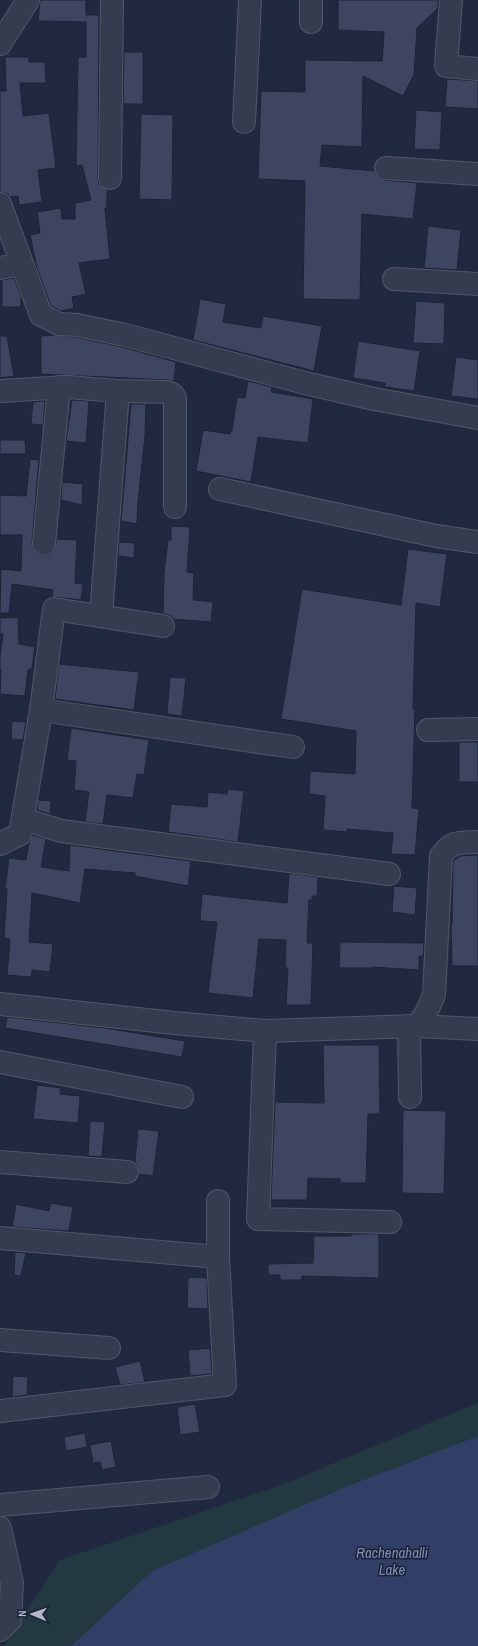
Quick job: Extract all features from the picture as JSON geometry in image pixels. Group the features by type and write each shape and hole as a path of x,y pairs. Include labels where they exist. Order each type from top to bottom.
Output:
{"street":[{"path":"0,44 28,0"},
{"path":"110,178 112,0"},
{"path":"244,122 250,0"},
{"path":"311,0 311,22"},
{"path":"451,0 446,66 478,69"},
{"path":"386,168 478,174"},
{"path":"0,204 41,315 59,324 77,325 125,335 305,383 374,399 478,418"},
{"path":"0,268 22,264"},
{"path":"394,279 478,284"},
{"path":"0,391 59,387 118,391 167,392 172,394 175,398 175,507"},
{"path":"44,544 59,387"},
{"path":"101,616 118,391"},
{"path":"220,489 436,536 478,542"},
{"path":"0,844 20,834 41,710 54,609 163,626"},
{"path":"41,710 293,748"},
{"path":"428,730 478,729"},
{"path":"23,819 61,831 389,874"},
{"path":"410,1097 413,1026 426,1012 434,995 441,856 448,846 458,843 478,842"},
{"path":"0,1004 174,1023 265,1031 413,1026 478,1029"},
{"path":"265,1031 258,1219 390,1222"},
{"path":"0,1062 182,1097"},
{"path":"0,1162 127,1172"},
{"path":"0,1411 225,1385 218,1257 218,1201"},
{"path":"0,1238 218,1257"},
{"path":"0,1340 109,1348"},
{"path":"0,1505 208,1487"},
{"path":"0,1528 12,1583 10,1620 0,1630"}],"shaded area":[{"path":"478,1403 478,1436 345,1487 152,1571 71,1646 4,1646 60,1560 279,1486"}],"water":[{"name":"Rachenahalli Lake","path":"478,1436 478,1646 71,1646 152,1571 345,1487"}],"building":[{"path":"40,0 86,0 86,15 99,15 98,178 99,184 107,190 107,208 105,208 110,259 79,263 86,294 72,297 74,308 61,311 51,306 37,268 30,235 40,233 37,212 61,208 62,219 75,219 75,203 91,200 82,165 76,166 78,57 86,57 86,22 38,21"},
{"path":"338,0 438,0 438,8 417,28 414,75 403,96 363,76 362,147 322,145 320,166 374,171 379,178 385,180 417,183 413,219 362,214 360,300 303,299 305,181 258,179 261,91 305,92 305,60 382,61 384,32 338,30"},
{"path":"124,52 143,52 143,104 123,104"},
{"path":"5,57 29,57 29,62 45,62 46,83 20,83 23,116 49,113 56,168 38,170 42,202 19,205 18,196 10,197 8,194 0,192 0,91 6,91"},
{"path":"447,79 478,81 478,109 445,107"},
{"path":"416,110 442,112 440,150 414,149"},
{"path":"141,114 173,115 172,200 139,199"},
{"path":"428,226 461,230 457,270 424,268"},
{"path":"14,278 21,296 21,307 2,307 2,280"},
{"path":"200,299 226,304 223,322 261,328 263,316 322,326 314,371 193,340"},
{"path":"416,301 445,303 444,344 413,343"},
{"path":"54,335 75,337 122,347 176,362 174,381 41,374 41,336"},
{"path":"0,336 7,336 14,376 0,378"},
{"path":"358,341 420,351 414,391 385,387 385,383 353,378"},
{"path":"456,357 478,360 478,399 451,396"},
{"path":"248,381 272,387 271,392 313,399 308,443 258,437 251,482 196,471 203,430 230,434 230,431 232,431 237,397 245,398"},
{"path":"72,400 89,401 86,443 66,441"},
{"path":"45,401 43,425 31,424 33,402"},
{"path":"131,404 146,404 145,436 137,524 121,521"},
{"path":"0,440 25,440 26,454 0,454"},
{"path":"30,459 39,460 32,543 33,549 37,554 42,556 49,555 54,551 57,539 77,540 75,583 83,584 81,600 52,597 53,590 12,584 9,613 0,613 1,569 21,571 22,535 0,535 0,495 26,496"},
{"path":"62,482 83,484 82,505 61,500"},
{"path":"171,526 190,527 187,572 194,573 193,600 213,602 211,622 173,619 171,616 163,613 164,572 168,540 171,540"},
{"path":"119,542 135,543 134,558 118,556"},
{"path":"408,549 447,554 440,607 416,603 412,808 419,809 415,855 391,854 393,833 347,829 347,832 323,830 325,796 309,794 310,771 355,774 356,731 281,719 302,589 401,605"},
{"path":"18,617 19,644 35,647 32,668 28,670 25,696 0,694 0,656 3,634 0,634 0,618"},
{"path":"59,664 139,672 134,710 55,699"},
{"path":"170,677 186,678 182,716 167,714"},
{"path":"12,721 26,722 23,740 11,739"},
{"path":"71,728 149,740 144,775 137,774 133,798 107,795 103,824 85,822 89,792 74,790 76,761 67,760"},
{"path":"459,742 478,742 478,782 459,782"},
{"path":"228,789 244,791 238,842 168,832 171,804 207,807 208,792 227,794"},
{"path":"38,800 51,801 50,814 37,810"},
{"path":"32,835 46,839 41,867 69,871 70,845 191,861 188,886 135,876 135,873 85,869 80,903 32,893 29,942 53,944 50,972 32,970 31,977 7,975 10,939 4,938 7,889 5,889 9,858 26,860"},
{"path":"478,855 478,966 452,966 451,925 453,861 460,856"},
{"path":"289,873 318,877 317,896 312,896 312,900 309,900 307,943 313,943 311,1005 286,1005 288,968 285,968 286,940 259,939 253,998 208,993 217,922 200,921 202,894 287,903"},
{"path":"394,886 417,888 415,915 392,912"},
{"path":"340,942 424,943 423,956 419,956 419,970 373,967 339,968"},
{"path":"7,1017 105,1028 185,1041 182,1057 5,1028"},
{"path":"323,1045 379,1045 380,1114 368,1114 366,1183 340,1183 340,1179 308,1178 307,1200 271,1200 275,1102 324,1103"},
{"path":"37,1085 61,1088 60,1094 80,1096 78,1123 33,1119"},
{"path":"403,1110 446,1111 444,1194 402,1193"},
{"path":"90,1121 105,1122 102,1157 88,1156"},
{"path":"138,1129 159,1131 153,1176 139,1174 138,1167 135,1162"},
{"path":"51,1203 73,1207 69,1231 12,1227 16,1204 49,1211"},
{"path":"351,1234 379,1234 379,1278 302,1276 302,1280 280,1280 280,1275 268,1275 268,1264 313,1263 314,1236 351,1236"},
{"path":"15,1252 26,1253 21,1276 14,1275"},
{"path":"188,1277 207,1278 208,1309 187,1308"},
{"path":"210,1348 212,1374 190,1376 188,1350"},
{"path":"140,1361 145,1382 120,1385 115,1367"},
{"path":"13,1376 28,1377 27,1395 12,1397"},
{"path":"195,1404 200,1432 180,1435 177,1407"},
{"path":"85,1433 87,1447 66,1451 64,1437"},
{"path":"111,1441 116,1467 102,1470 100,1462 93,1463 90,1445"}]}
